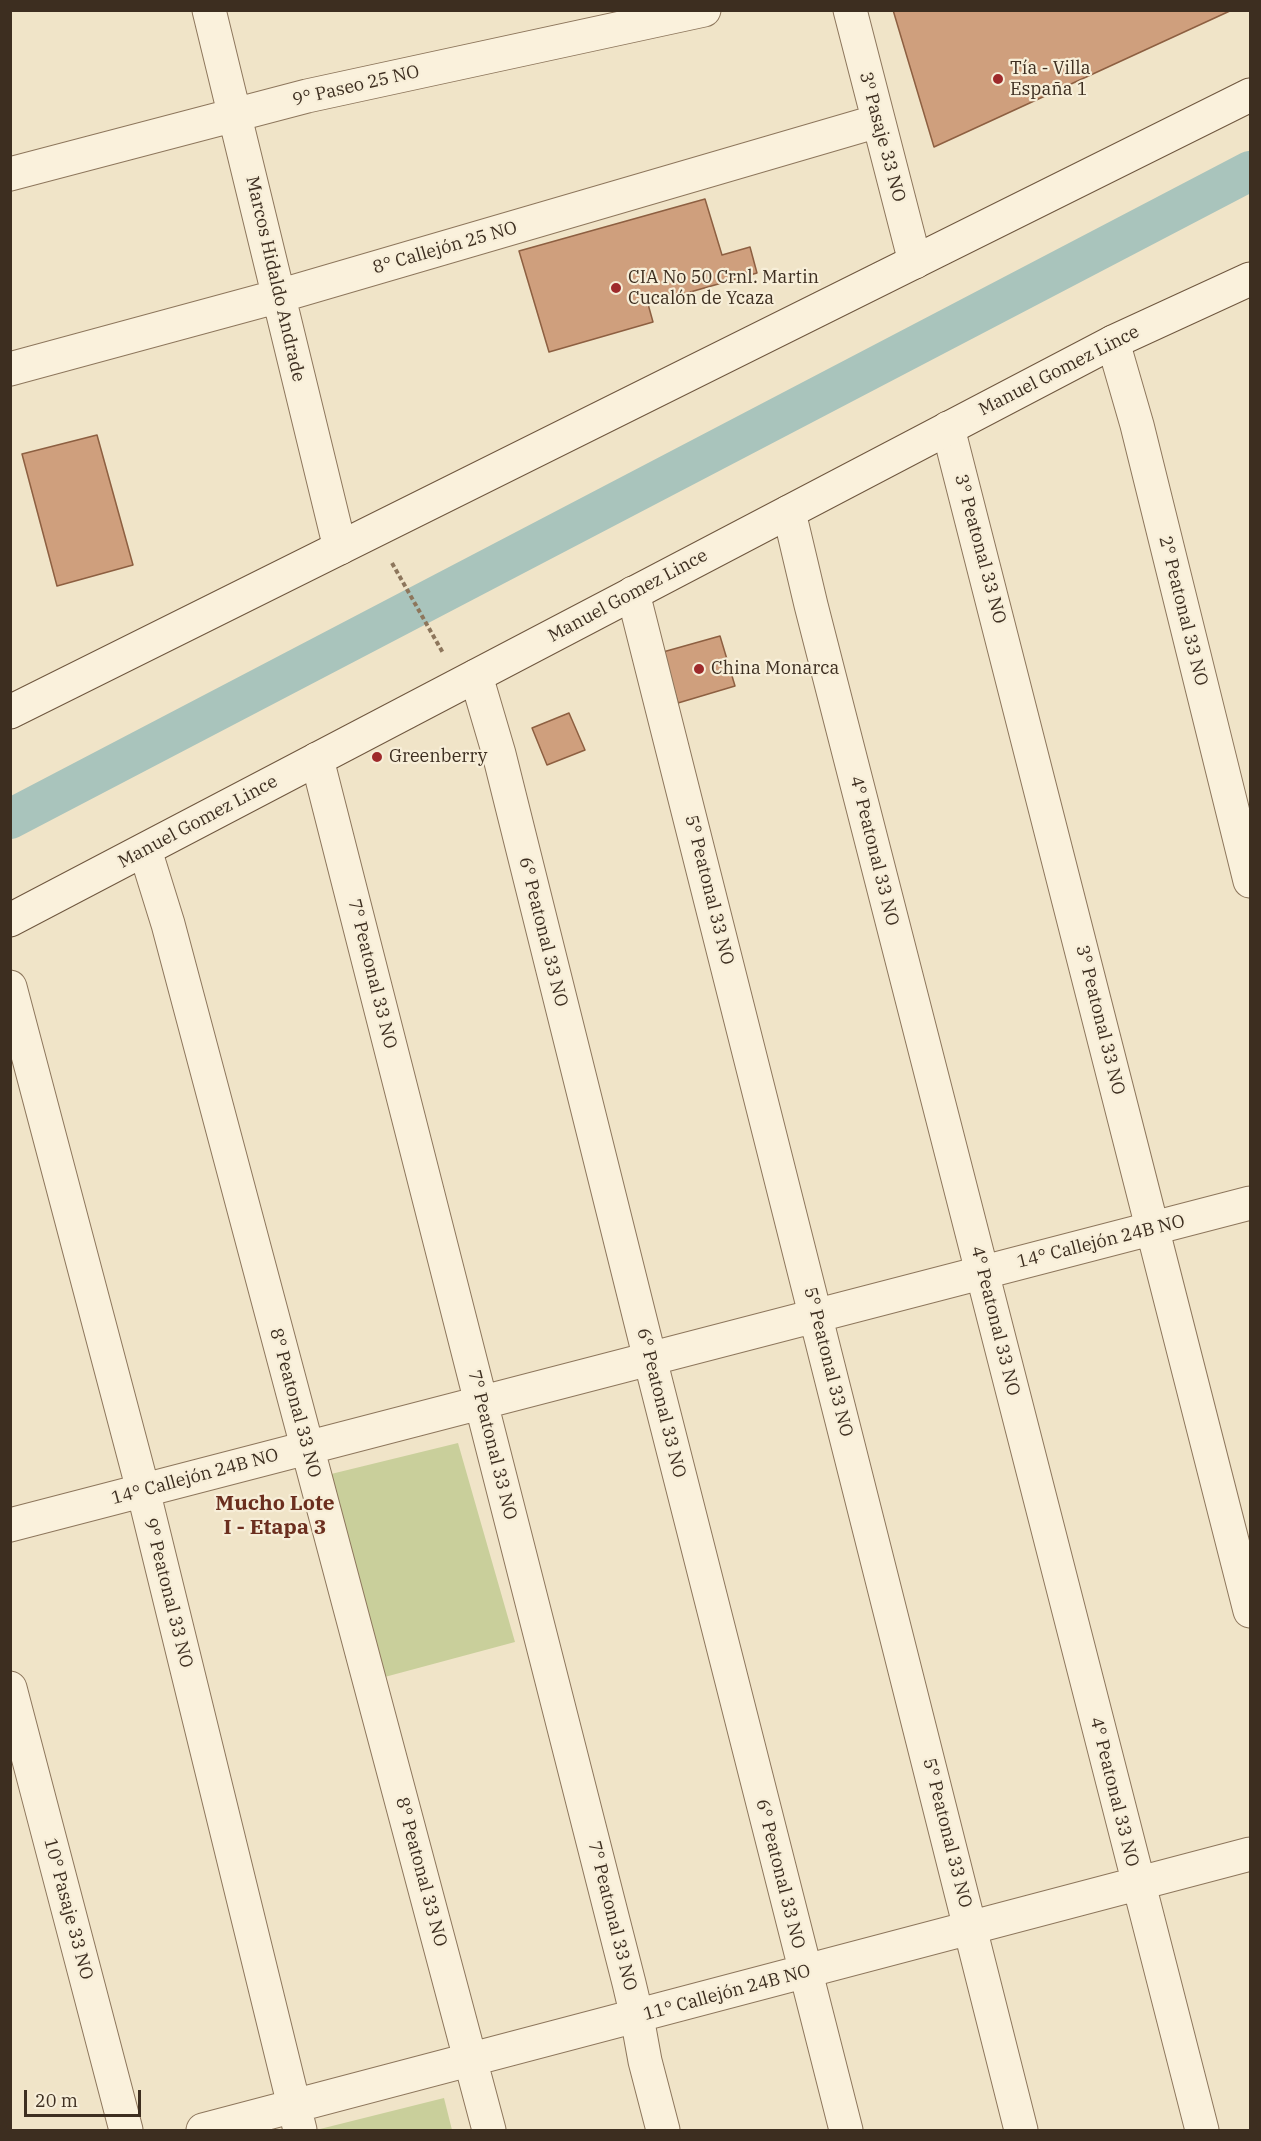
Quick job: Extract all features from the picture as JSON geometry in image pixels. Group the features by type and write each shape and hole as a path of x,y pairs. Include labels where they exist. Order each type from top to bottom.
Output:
{"street":[{"name":"Marcos Hidaldo Andrade","path":"209,10 340,548"},
{"name":"9° Paseo 25 NO","path":"10,174 307,96 704,10"},
{"name":"3º Pasaje 33 NO","path":"850,10 915,262"},
{"path":"10,712 1251,95"},
{"name":"8° Callejón 25 NO","path":"10,369 279,296 878,121"},
{"name":"Manuel Gomez Lince","path":"10,920 1113,342 1251,279"},
{"name":"2° Peatonal 33 NO","path":"1113,342 1137,426 1251,881"},
{"name":"3° Peatonal 33 NO","path":"948,428 1251,1611"},
{"name":"4° Peatonal 33 NO","path":"789,512 1137,1884 1146,1909 1202,2130"},
{"name":"5° Peatonal 33 NO","path":"633,593 1021,2130"},
{"name":"6° Peatonal 33 NO","path":"476,676 499,754 846,2130"},
{"name":"7° Peatonal 33 NO","path":"317,759 637,2017 645,2061 663,2130"},
{"name":"8° Peatonal 33 NO","path":"145,850 168,924 489,2130"},
{"name":"9° Peatonal 33 NO","path":"10,987 143,1490 296,2118"},
{"name":"14° Callejón 24B NO","path":"10,1525 1251,1203"},
{"name":"10° Pasaje 33 NO","path":"10,1688 126,2130"},
{"name":"11° Callejón 24B NO","path":"203,2130 296,2118 471,2060 1251,1854"}],"path":[{"path":"391,560 443,654"}],"green space":[{"path":"458,1443 515,1642 381,1678 327,1475"},
{"path":"444,2098 452,2130 316,2130"}],"building":[{"name":"Tía - Villa España 1","path":"893,10 1232,10 934,147"},
{"name":"CIA No 50 Crnl. Martin Cucalón de Ycaza","path":"705,199 722,255 750,247 757,273 648,304 653,322 549,352 519,251"},
{"path":"97,435 133,565 57,586 22,454"},
{"name":"China Monarca","path":"720,636 735,686 678,703 663,652"},
{"path":"569,713 585,750 547,765 532,728"}],"waterway":[{"path":"10,819 1250,171"}],"place":[{"name":"Tía - Villa España 1","path":"998,79"},
{"name":"CIA No 50 Crnl. Martin Cucalón de Ycaza","path":"616,288"},
{"name":"China Monarca","path":"699,669"},
{"name":"Greenberry","path":"377,757"}],"district":[{"name":"Mucho Lote I - Etapa 3","path":"275,1516"}]}
